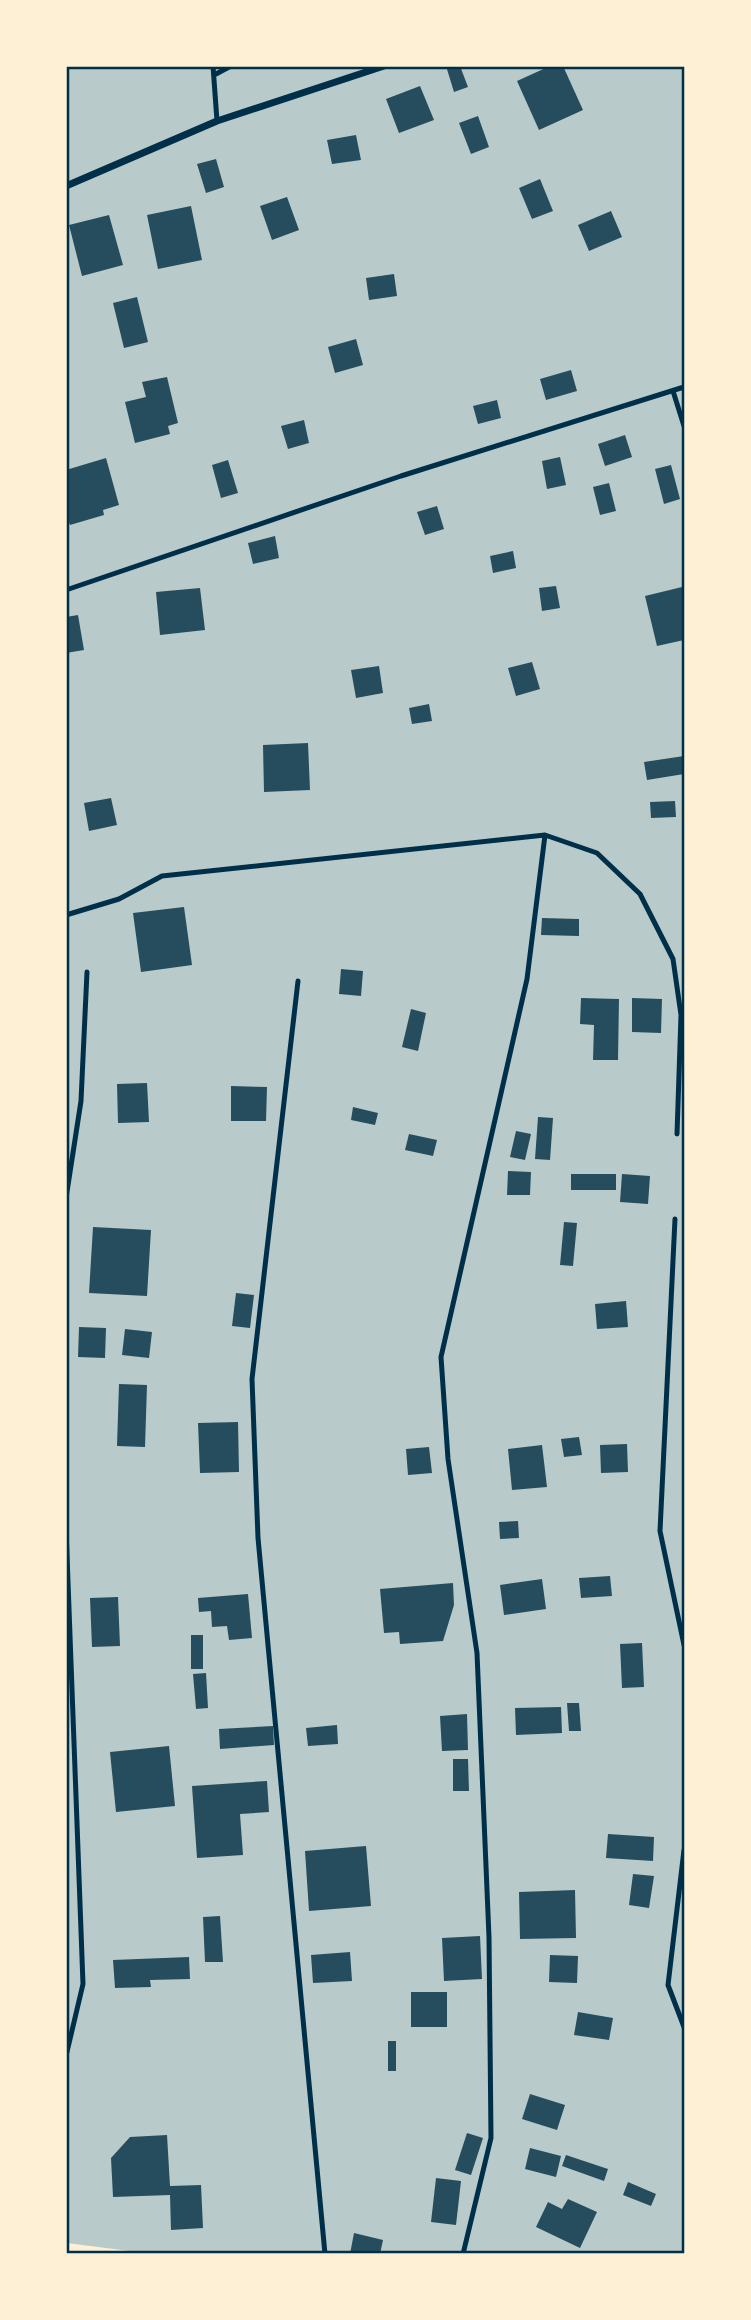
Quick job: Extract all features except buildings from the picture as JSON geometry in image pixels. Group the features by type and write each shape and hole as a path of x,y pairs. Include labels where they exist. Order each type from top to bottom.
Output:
{"street":[{"path":"66,186 217,121 384,66"}],"lane":[{"path":"213,66 216,74 217,121"},
{"path":"216,74 230,66"},
{"path":"66,590 389,480 684,387"},
{"path":"674,391 684,426"},
{"path":"66,915 119,899 162,876 545,835 597,853 640,894 674,959 681,1015 677,1134"},
{"path":"463,2253 491,2138 489,1937 477,1654 448,1459 441,1357 527,979 545,835"},
{"path":"66,1198 81,1101 87,972"},
{"path":"298,981 252,1379 258,1538 325,2253"},
{"path":"675,1219 660,1531 684,1646"},
{"path":"66,1528 83,1984 66,2056"},
{"path":"684,1850 668,1986 684,2027"}],"shaded area":[{"path":"66,67 684,67 684,2253 153,2254 67,2243"}]}
